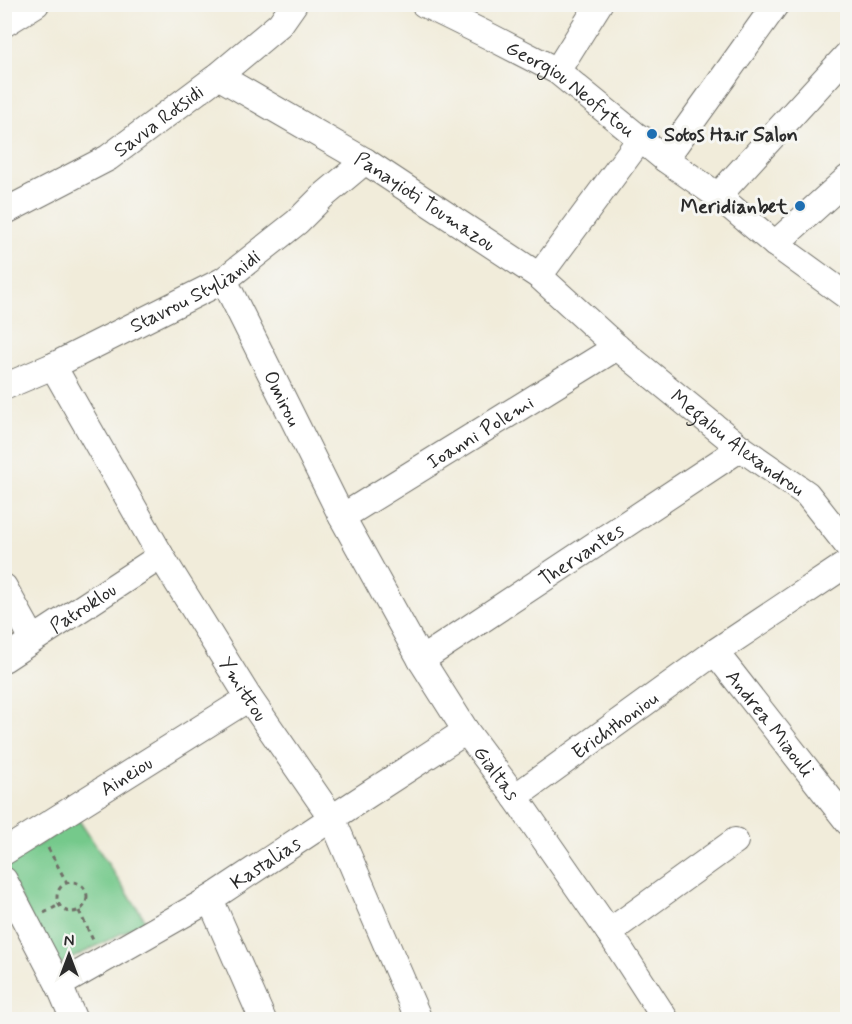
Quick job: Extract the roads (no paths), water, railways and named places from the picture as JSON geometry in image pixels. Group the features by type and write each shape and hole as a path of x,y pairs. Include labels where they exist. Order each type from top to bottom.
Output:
{"street":[{"path":"4,24 36,4"},
{"name":"Savva Rotsidi","path":"4,212 108,158 218,76 280,24 294,4"},
{"name":"Georgiou Neofytou","path":"424,4 556,71 665,159 718,196 775,244 848,297"},
{"path":"556,71 599,4"},
{"path":"665,159 776,4"},
{"path":"718,196 848,54"},
{"name":"Panayioti Toumazou","path":"218,76 365,161 539,276 617,347"},
{"path":"539,276 641,138"},
{"name":"Stavrou Stylianidi","path":"4,387 53,366 224,280 297,222 321,197 365,161"},
{"path":"775,244 848,178"},
{"name":"Omirou","path":"224,280 342,517"},
{"name":"Megalou Alexandrou","path":"617,347 741,448 807,494 848,546"},
{"name":"Ioanni Polemi","path":"342,517 617,347"},
{"name":"Ymittou","path":"53,366 161,556 249,698 332,818 419,1020"},
{"name":"Thervantes","path":"421,660 741,448"},
{"name":"Gialtas","path":"342,517 421,660 466,731 515,797 666,1020"},
{"name":"Patroklou","path":"4,659 161,556"},
{"name":"Erichthoniou","path":"515,797 715,652 848,563"},
{"path":"4,587 33,639"},
{"name":"Andrea Miaouli","path":"715,652 848,822"},
{"name":"Aineiou","path":"4,852 249,698"},
{"name":"Kastalias","path":"58,985 210,899 466,731"},
{"path":"609,933 735,840"},
{"path":"4,880 74,1020"},
{"path":"210,899 263,1020"}],"place":[{"name":"Sotos Hair Salon","path":"652,134"},
{"name":"Meridianbet","path":"800,206"}]}
